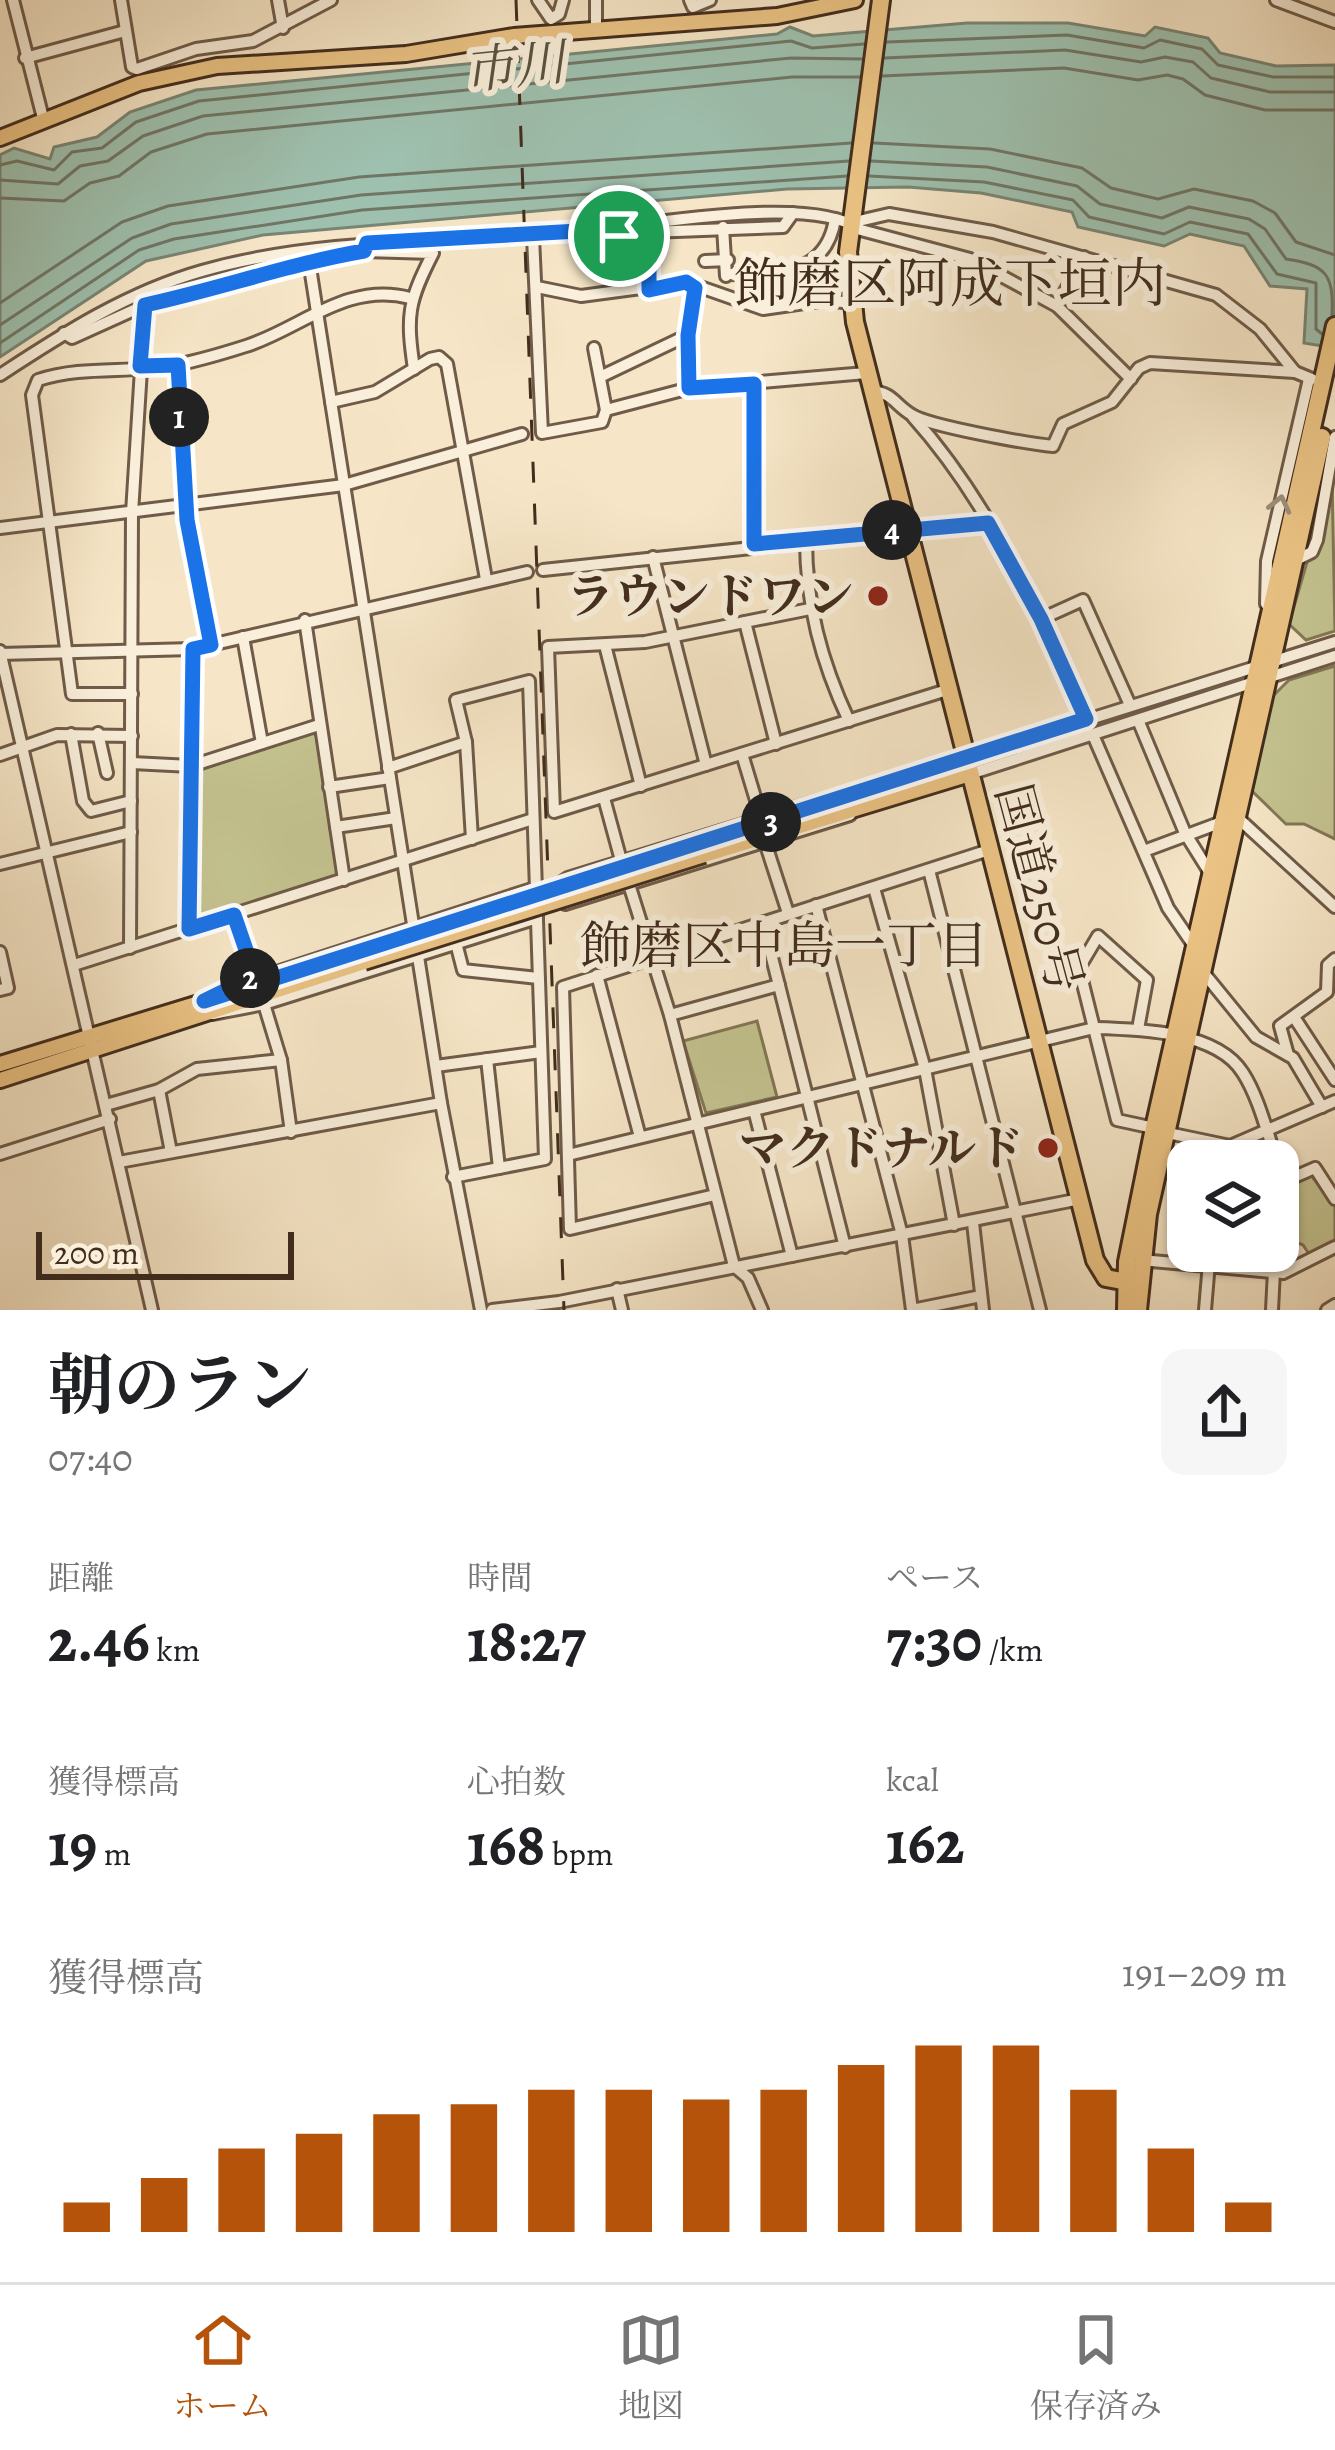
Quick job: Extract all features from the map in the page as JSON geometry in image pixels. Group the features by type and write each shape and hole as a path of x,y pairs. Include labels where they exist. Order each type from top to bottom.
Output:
{"highway":[{"name":"国道250号","path":"881,0 853,195 843,221 852,303 1095,1260 1106,1278 1132,1284"},
{"path":"1263,672 1268,619 1335,326"},
{"path":"1126,1310 1161,1130 1203,972 1263,672 1296,560 1323,377"},
{"path":"1182,1040 1194,946 1210,873 1230,820"},
{"path":"1138,1310 1132,1284 1142,1261 1161,1130"}],"main road":[{"path":"0,139 139,83 217,66 406,54 851,0"},
{"path":"0,1080 91,1044 968,766"},
{"path":"0,1064 91,1044"}],"street":[{"path":"14,0 43,118"},
{"path":"121,0 132,67 137,69 196,50 253,41 332,0"},
{"path":"278,0 283,28"},
{"path":"538,0 550,19 560,14 563,0"},
{"path":"596,0 596,29"},
{"path":"690,0 693,7 710,0"},
{"path":"1276,0 1335,22"},
{"path":"25,58 125,31"},
{"path":"596,230 602,240 649,232 783,227 793,213"},
{"path":"0,375 64,333 155,287 203,270 365,247 793,213 843,221 970,259 1058,306 1131,379"},
{"path":"843,221 890,214 993,232 1216,295 1259,329 1294,372"},
{"path":"706,261 727,270 768,274 804,267 832,241 843,221"},
{"path":"723,227 727,270"},
{"path":"649,232 649,290"},
{"path":"533,237 542,433 602,422 606,410 594,348"},
{"path":"64,333 81,335 91,326 145,305 365,247 433,253 410,298 406,322 414,369"},
{"path":"1058,306 1084,257"},
{"path":"309,261 453,1177 481,1310"},
{"path":"537,287 581,296 686,282 763,309 825,300 852,303"},
{"path":"689,388 688,335 695,288"},
{"path":"132,694 72,694 32,395 38,380 74,369 178,365 248,345 316,309 363,298 410,298"},
{"path":"130,947 132,513 145,305"},
{"path":"602,376 688,335"},
{"path":"331,402 375,392 439,357 447,364 486,580"},
{"path":"913,417 1014,443 1054,446 1063,424 1112,401 1150,363 1323,377"},
{"path":"178,365 187,507 211,645"},
{"path":"606,410 689,388 754,384 869,382 889,393 967,484 1041,619 1086,719"},
{"path":"754,384 754,544"},
{"path":"0,529 344,485 522,434"},
{"path":"1296,560 1312,552 1317,540 1335,437"},
{"path":"543,570 754,544 988,523"},
{"path":"806,539 811,609 824,667 849,721"},
{"path":"653,557 706,765"},
{"path":"152,1310 0,653 133,654 193,649 527,572"},
{"path":"1041,619 1083,600 1130,705"},
{"path":"811,609 605,645 548,647 554,812 947,690"},
{"path":"304,620 344,880"},
{"path":"745,622 776,744"},
{"path":"243,637 262,743"},
{"path":"968,766 1138,720 1335,642"},
{"path":"605,645 641,786"},
{"path":"189,929 193,649"},
{"path":"968,766 1130,705 1335,656"},
{"path":"453,1177 545,1160 529,680 456,700 466,742 472,839"},
{"path":"1138,720 1185,832 1210,873"},
{"path":"132,763 191,766 319,724"},
{"path":"98,733 107,773"},
{"path":"70,734 83,800 91,812 131,801"},
{"path":"0,755 70,734 132,736"},
{"path":"1093,734 1168,908 1194,946"},
{"path":"329,787 389,773 466,742"},
{"path":"742,754 761,817"},
{"path":"826,796 864,799 839,821 565,904 562,883 568,878 826,796"},
{"path":"604,798 670,1015 734,1266 748,1278 762,1310"},
{"path":"335,827 396,818"},
{"path":"74,965 533,819"},
{"path":"1144,851 1185,832 1230,820 1335,907"},
{"path":"0,864 131,832"},
{"path":"766,844 788,914"},
{"path":"715,1195 570,1228 563,987 989,850"},
{"path":"929,870 1040,1310"},
{"path":"207,1008 255,976 535,888"},
{"path":"874,888 925,1069 954,1226"},
{"path":"816,905 902,1235 912,1310 981,1296"},
{"path":"234,915 255,976"},
{"path":"207,1008 264,1004 537,918"},
{"path":"764,922 845,1247"},
{"path":"1138,1029 1147,980 1098,936 1079,968 1117,1120 1204,1140"},
{"path":"456,943 463,970 538,978"},
{"path":"0,952 8,988 0,990"},
{"path":"1322,1107 1288,1055 1279,1031 1331,990 1328,964 1335,959"},
{"path":"1203,972 1256,1037 1288,1055"},
{"path":"597,975 640,1137"},
{"path":"670,1015 779,986"},
{"path":"264,1004 281,1060 291,1132"},
{"path":"1294,1016 1335,1080"},
{"path":"568,1155 1094,1028 1138,1029 1224,1052 1244,1073 1269,1140"},
{"path":"436,1066 541,1052"},
{"path":"487,1059 500,1168"},
{"path":"106,1105 159,1090 197,1069 281,1060"},
{"path":"159,1090 171,1152"},
{"path":"1245,1140 1335,1101"},
{"path":"119,1162 441,1103"},
{"path":"754,1110 792,1256"},
{"path":"0,1154 110,1119"},
{"path":"1299,1174 1315,1168 1335,1199"},
{"path":"492,1310 973,1223 1080,1199"},
{"path":"973,1223 983,1310"},
{"path":"1259,1272 1300,1269 1335,1247"},
{"path":"1142,1261 1167,1264"},
{"path":"1205,1310 1206,1272"},
{"path":"1272,1273 1272,1310"},
{"path":"617,1289 622,1310"},
{"path":"1327,1310 1335,1305"}],"shaded area":[{"path":"1332,476 1335,631 1306,640 1289,624"},
{"path":"1335,666 1335,839 1304,824 1286,824 1252,791 1273,696 1289,680"},
{"path":"311,731 316,735 339,876 196,924 195,772"},
{"path":"757,1021 777,1097 706,1113 683,1041"},
{"path":"1311,1175 1335,1206 1335,1242 1311,1257 1299,1243 1299,1180"}],"water":[{"name":"市川","path":"967,23 1068,23 1145,36 1155,27 1208,38 1220,53 1276,66 1335,65 1335,348 1304,343 1307,289 1270,286 1244,246 1190,234 1164,246 1078,227 1072,212 981,193 908,187 787,189 263,235 146,261 0,357 0,155 14,148 50,159 54,147 97,137 130,112 196,90 777,34 790,27 813,36"}],"railway":[{"path":"516,0 564,1310"}],"place":[{"name":"ラウンドワン","path":"878,596"},
{"name":"マクドナルド","path":"1048,1148"}],"district":[{"name":"飾磨区阿成下垣内","path":"950,283"},
{"name":"飾磨区中島一丁目","path":"784,945"}],"route":[{"path":"596,230 602,240 619,236 649,232 649,290 686,282 695,288 688,335 689,388 754,384 754,544 988,523 1041,619 1086,719 204,1001 214,992 255,976 234,915 189,929 193,649 211,645 187,520 176,394 178,365 140,366 145,305 222,288 280,267 364,251 367,243 596,230"}]}
